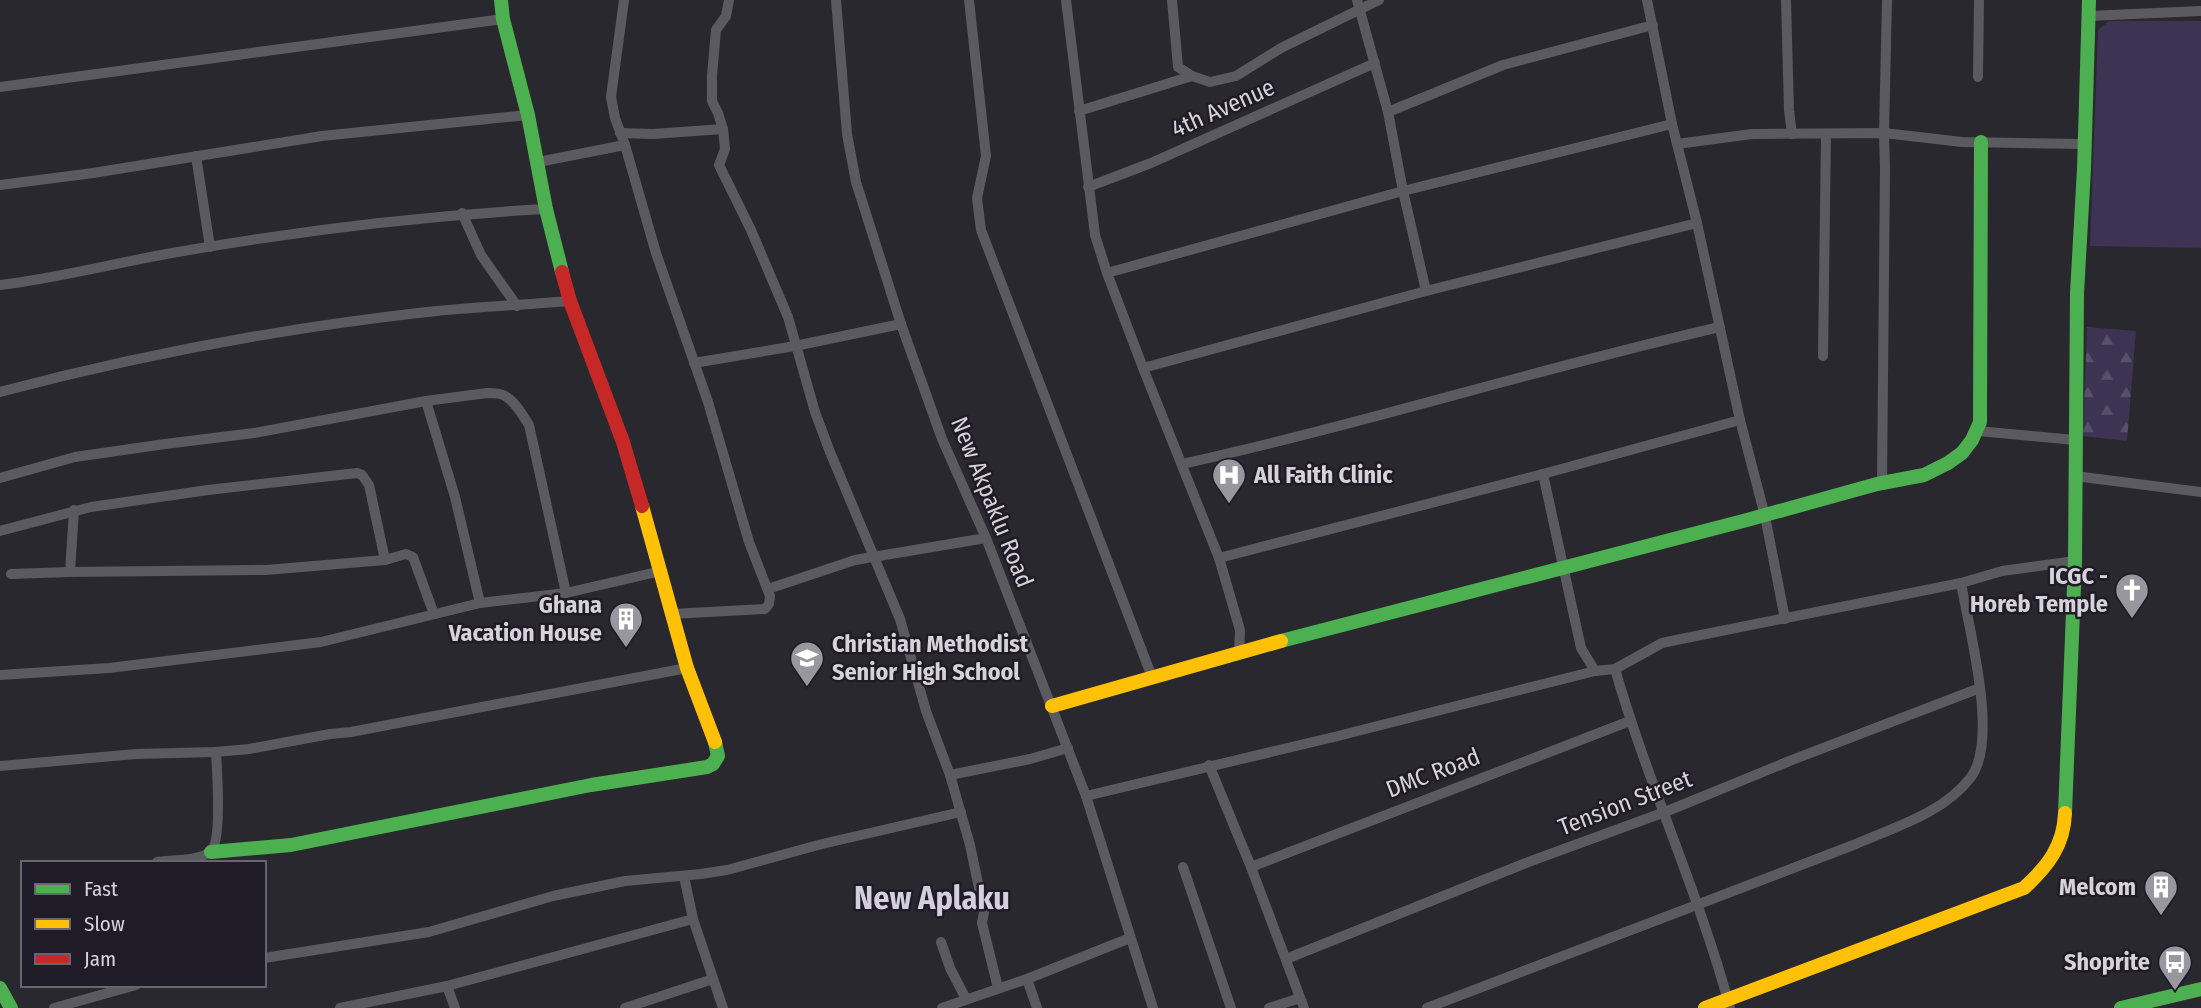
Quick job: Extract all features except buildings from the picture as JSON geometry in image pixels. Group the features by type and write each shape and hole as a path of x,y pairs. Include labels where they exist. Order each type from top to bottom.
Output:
{"main road":[{"path":"211,852 291,845 591,785 707,767 716,761 718,756 717,746 687,668 623,442 570,301 546,209 528,115 503,19 501,0"},
{"path":"1705,1008 1729,1004 1886,938 2024,888 2046,869 2058,851 2065,823 2075,561 2077,293 2089,0"},
{"path":"1052,706 1565,566 1765,516 1882,482 1928,473 1954,461 1972,443 1980,422 1981,142"},
{"path":"0,988 11,1008"},
{"path":"2121,1008 2201,989"}],"street":[{"path":"624,0 611,97 656,253 718,435 749,542 770,596 765,609 672,614"},
{"path":"729,0 726,16 716,30 712,76 712,101 723,129 725,149 719,165 751,230 788,317 830,452 900,619 926,711 961,812 982,898 982,923 998,988"},
{"name":"New Akpaklu Road","path":"836,0 846,123 856,182 901,324 954,470 986,538 1086,796 1153,1008"},
{"path":"969,0 986,156 977,198 981,230 1152,677"},
{"path":"1066,0 1095,235 1143,368 1219,558 1240,630 1239,654"},
{"path":"1172,0 1178,66 1192,76 1210,82 1236,76 1358,4 1379,0"},
{"path":"1647,0 1672,124 1697,223 1740,420 1765,516 1786,619"},
{"path":"1786,0 1792,134"},
{"path":"1882,482 1887,0"},
{"path":"1978,77 1979,0"},
{"path":"1358,4 1388,113 1426,291"},
{"path":"2088,16 2201,11"},
{"path":"0,87 503,19"},
{"path":"1388,113 1503,65 1653,25"},
{"name":"4th Avenue","path":"1088,187 1151,163 1374,63"},
{"path":"1079,111 1192,76"},
{"path":"0,185 81,175 322,136 528,115"},
{"path":"1107,273 1403,191 1672,124"},
{"path":"620,133 653,134 723,129"},
{"path":"1677,144 1752,134 1884,133 1939,140 2084,144"},
{"path":"1823,356 1826,135"},
{"path":"538,162 625,145"},
{"path":"196,156 210,247"},
{"path":"0,285 332,228 462,213 546,209"},
{"path":"462,213 481,255 517,306"},
{"path":"1143,368 1426,291 1697,223"},
{"path":"0,392 84,370 289,331 428,312 570,301"},
{"path":"694,363 901,324"},
{"path":"1182,464 1324,430 1620,349 1720,327"},
{"path":"0,478 75,457 254,433 426,401 496,394 505,396 529,425 566,593"},
{"path":"426,401 455,497 480,603"},
{"path":"1219,558 1740,420"},
{"path":"1978,431 2075,440"},
{"path":"0,531 74,510 208,490 357,473 362,475 369,485 385,560"},
{"path":"1544,474 1581,648 1595,671"},
{"path":"2075,476 2201,492"},
{"path":"70,572 74,510"},
{"path":"768,589 855,560 986,538"},
{"path":"12,574 267,570 385,560 407,554 413,557 435,614"},
{"path":"1086,796 1595,671 1615,669 1662,643 1961,583 2002,571 2075,561"},
{"path":"0,675 109,668 321,642 480,603 566,593 661,571"},
{"path":"1427,1008 1856,844 1924,814 1952,796 1972,776 1981,754 1984,719 1961,583"},
{"path":"0,766 136,754 249,749 687,668"},
{"path":"1615,669 1630,721 1665,812 1729,1004"},
{"name":"Tension Street","path":"1286,959 1531,861 1665,812 1980,688"},
{"name":"DMC Road","path":"1251,867 1630,721"},
{"path":"950,775 1030,759 1068,748"},
{"path":"166,861 193,858 211,852 215,844 218,823 216,752"},
{"path":"1209,765 1302,1003 1269,1008"},
{"path":"266,958 429,932 553,896 613,884 727,870 822,844 961,812"},
{"path":"1182,867 1231,1008"},
{"path":"684,876 693,919 723,1008"},
{"path":"340,1008 447,986 693,919"},
{"path":"942,1008 1027,979 1130,938"},
{"path":"941,942 950,968 966,999"},
{"path":"625,1008 713,979"},
{"path":"1027,979 1037,1008"},
{"path":"447,986 455,1008"},
{"path":"54,1008 128,987"}],"green space":[{"path":"2109,21 2201,21 2201,248 2090,246 2098,30"},
{"path":"2087,327 2136,331 2127,441 2083,436"}],"traffic: fast":[{"path":"501,0 503,19 528,115 546,209 562,272"},
{"path":"2065,813 2075,561 2077,293 2089,0"},
{"path":"1281,641 1877,484 1924,475 1948,463 1962,453 1972,440 1980,422 1981,142"},
{"path":"211,852 291,845 591,785 707,767 713,764 718,756 715,742"},
{"path":"0,988 11,1008"},
{"path":"2121,1008 2201,989"}],"traffic: slow":[{"path":"642,506 687,668 715,742"},
{"path":"1052,706 1281,641"},
{"path":"1705,1008 2024,888 2040,872 2058,846 2065,813"}],"traffic: jam":[{"path":"562,272 570,301 623,442 642,506"}],"place":[{"name":"All Faith Clinic","path":"1229,505"},
{"name":"ICGC - Horeb Temple","path":"2132,620"},
{"name":"Ghana Vacation House","path":"626,649"},
{"name":"Christian Methodist Senior High School","path":"807,688"},
{"name":"Melcom","path":"2161,917"},
{"name":"Shoprite","path":"2175,992"}],"district":[{"name":"New Aplaku","path":"932,898"}]}
